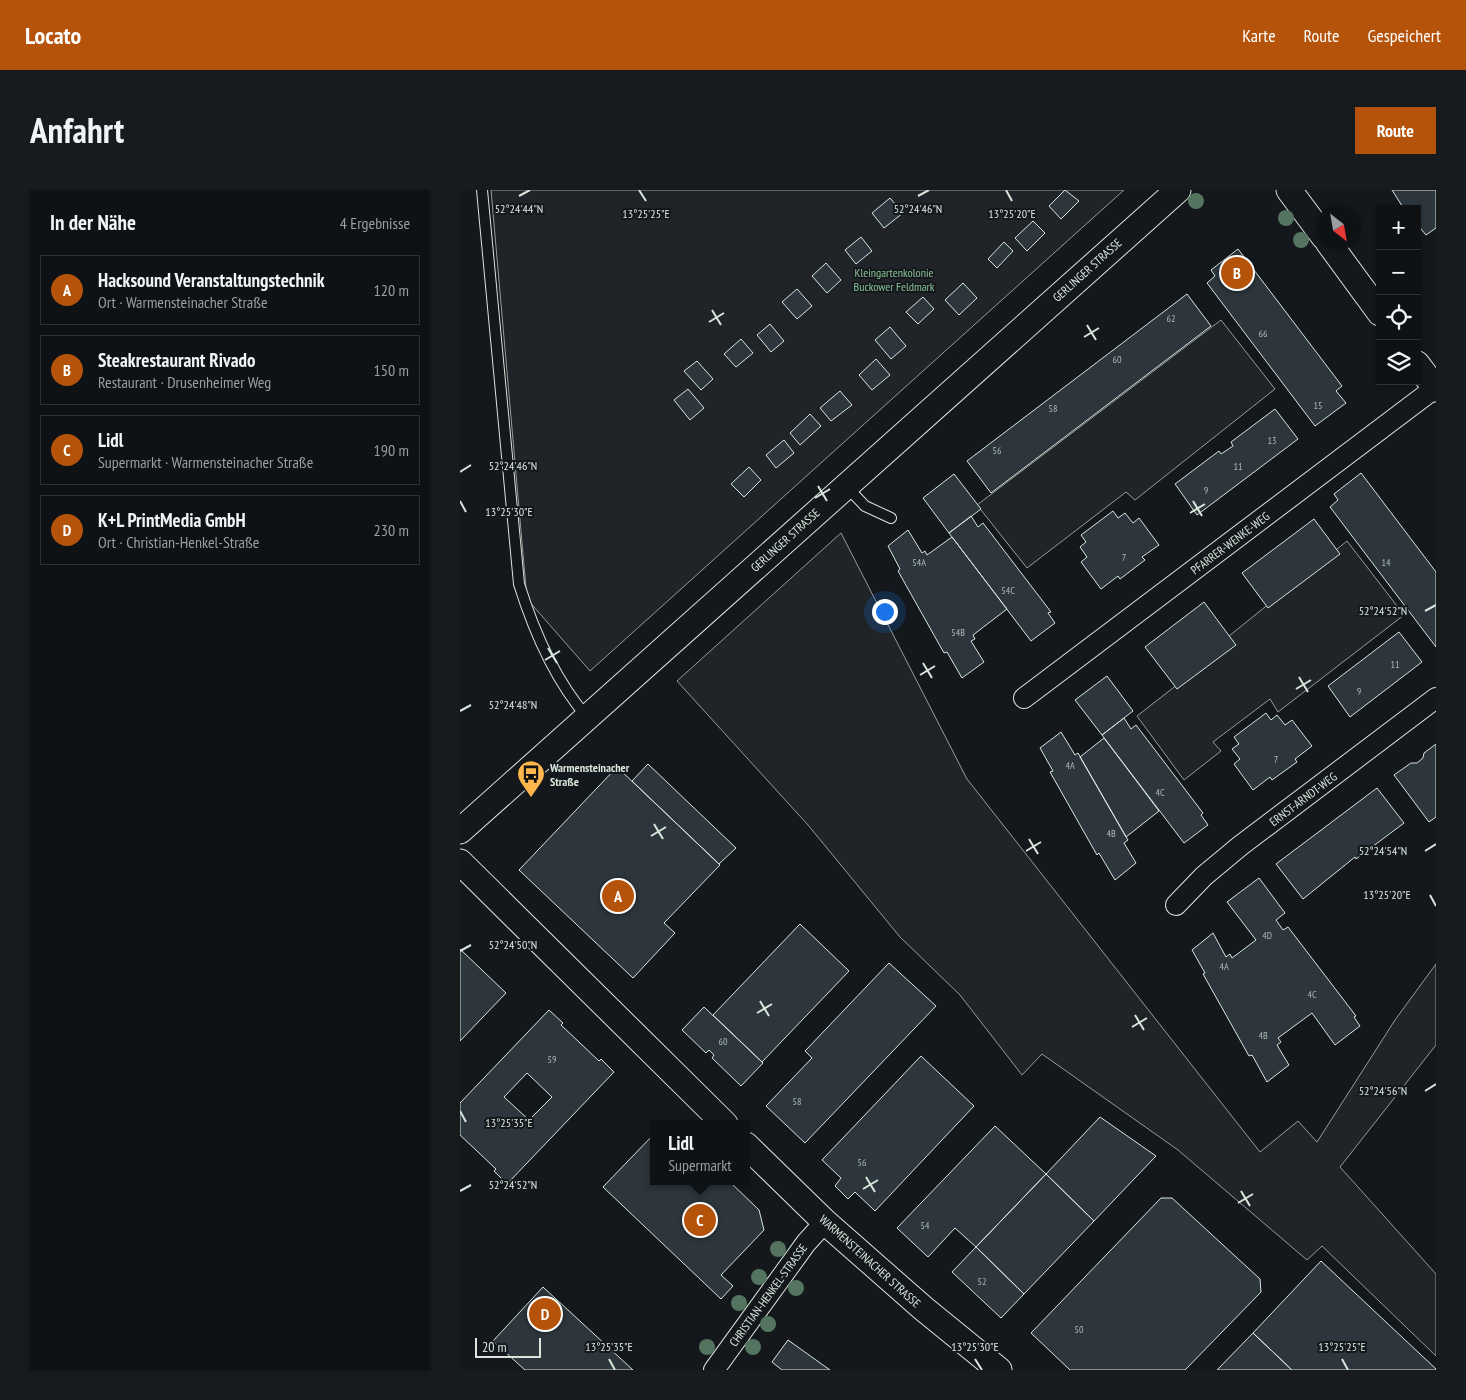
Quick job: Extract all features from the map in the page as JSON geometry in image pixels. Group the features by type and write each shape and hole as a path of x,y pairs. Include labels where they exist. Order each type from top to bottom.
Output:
{"street":[{"name":"GERLINGER STRASSE","path":"460,831 1178,190"},
{"path":"1289,190 1316,226"},
{"path":"1334,250 1376,308"},
{"path":"1421,369 1436,388"},
{"name":"PFARRER-WENKE-WEG","path":"1024,698 1436,388"},
{"name":"ERNST-ARNDT-WEG","path":"1176,905 1204,876 1240,846 1436,698"},
{"path":"460,862 721,1120"},
{"name":"WARMENSTEINACHER STRASSE","path":"750,1149 825,1222 924,1309 999,1370"},
{"name":"CHRISTIAN-HENKEL-STRASSE","path":"714,1370 806,1243 825,1222"}],"lane":[{"path":"482,190 520,584 530,622 558,677 572,700 588,718"},
{"path":"846,486 865,506 891,518"}],"green space":[{"name":"Kleingartenkolonie Buckower Feldmark","path":"491,190 1124,190 590,671 527,599"},
{"path":"1221,320 1275,389 1135,500 1126,492 1027,568 977,505"},
{"path":"841,533 967,779 1260,1152 1298,1121 1317,1142 1395,1020 1436,964 1436,1045 1340,1167 1436,1274 1436,1356 1322,1246 1307,1260 1178,1150 1042,1054 1022,1075 960,995 900,937 808,825 677,681"},
{"path":"1347,541 1404,615 1278,712 1270,699 1213,742 1221,751 1184,780 1137,716 1232,642 1229,636"}],"building":[{"path":"1065,190 1079,201 1061,219 1049,206"},
{"path":"1392,190 1436,190 1436,228 1426,235 1421,229 1421,205 1401,205"},
{"path":"890,198 903,213 884,228 872,213"},
{"path":"1033,221 1045,233 1027,251 1015,238"},
{"path":"861,237 872,251 856,264 845,250"},
{"path":"1004,242 1013,251 997,268 988,259"},
{"path":"1238,249 1342,386 1336,391 1346,403 1315,426 1207,283 1215,276 1211,270"},
{"path":"826,263 841,280 827,293 812,276"},
{"path":"963,283 977,298 959,315 945,300"},
{"path":"797,289 812,306 797,319 782,302"},
{"path":"1187,294 1211,326 991,493 967,461"},
{"path":"923,297 934,309 918,324 906,312"},
{"path":"770,324 784,341 771,352 757,335"},
{"path":"890,327 906,346 891,359 875,340"},
{"path":"741,339 753,353 736,367 724,354"},
{"path":"876,359 890,375 872,390 859,375"},
{"path":"697,361 713,379 701,390 684,371"},
{"path":"688,389 704,408 690,420 674,400"},
{"path":"840,391 852,405 831,421 820,408"},
{"path":"1275,409 1298,439 1197,515 1175,484 1219,451 1221,454 1233,446 1231,442"},
{"path":"810,414 821,426 800,445 790,433"},
{"path":"784,440 794,453 776,468 766,455"},
{"path":"749,467 761,480 744,497 731,484"},
{"path":"1361,473 1436,572 1436,647 1330,507 1338,500 1334,494"},
{"path":"954,474 981,509 949,533 923,498"},
{"path":"1113,511 1118,518 1125,513 1133,523 1139,518 1159,545 1142,557 1145,560 1120,579 1118,576 1101,589 1081,562 1087,557 1080,547 1086,542 1081,535"},
{"path":"971,516 978,527 983,523 1051,612 1048,613 1055,623 1031,641 949,533"},
{"path":"1314,519 1340,554 1268,608 1242,573"},
{"path":"908,530 922,553 925,551 927,555 952,537 1007,609 973,635 975,639 971,641 984,662 962,678 947,652 944,653 898,571 900,569 888,546"},
{"path":"1204,602 1236,645 1177,689 1145,647"},
{"path":"1399,632 1422,662 1350,717 1328,686"},
{"path":"1107,676 1133,711 1102,735 1075,700"},
{"path":"1266,713 1271,720 1277,715 1285,725 1292,720 1312,746 1295,759 1297,762 1272,780 1270,777 1253,790 1234,764 1240,759 1232,749 1239,744 1234,737"},
{"path":"1124,718 1131,729 1136,725 1203,813 1201,815 1208,825 1184,843 1102,735"},
{"path":"1061,732 1075,755 1078,753 1128,840 1124,843 1136,863 1115,880 1099,853 1097,855 1050,772 1053,771 1040,748"},
{"path":"1104,738 1159,811 1126,837 1080,757"},
{"path":"1436,744 1436,817 1429,822 1394,775 1411,763 1417,763 1423,758 1424,753"},
{"path":"648,764 736,848 719,864 632,781"},
{"path":"617,767 720,865 664,923 675,933 633,978 519,870"},
{"path":"1377,788 1404,823 1356,859 1355,857 1303,899 1276,864"},
{"path":"1259,878 1285,913 1276,920 1283,930 1288,927 1356,1016 1354,1017 1360,1026 1335,1045 1312,1013 1278,1038 1281,1042 1277,1045 1289,1065 1267,1082 1252,1055 1249,1056 1203,974 1205,973 1192,950 1213,933 1226,957 1230,954 1232,958 1256,940 1227,902"},
{"path":"800,924 849,971 762,1062 713,1015"},
{"path":"460,949 506,993 460,1041"},
{"path":"889,963 936,1006 805,1143 766,1106 812,1058 805,1051"},
{"path":"704,1007 763,1063 741,1086 712,1058 714,1055 709,1050 706,1053 682,1030"},
{"path":"549,1010 563,1023 561,1025 599,1061 601,1059 614,1072 507,1184 494,1171 496,1169 460,1135 460,1103","holes":["527,1073 552,1097 529,1120 504,1097"]},
{"path":"921,1056 974,1106 875,1211 855,1192 848,1199 835,1186 841,1178 822,1160"},
{"path":"1100,1117 1156,1156 1094,1221 1046,1174"},
{"path":"995,1126 1046,1174 976,1247 955,1228 928,1257 897,1228"},
{"path":"650,1138 650,1185 733,1185 759,1210 764,1230 721,1275 733,1286 721,1299 603,1187"},
{"path":"1046,1174 1094,1221 1024,1294 976,1247"},
{"path":"1161,1198 1172,1198 1260,1279 1261,1292 1185,1370 1070,1370 1031,1333"},
{"path":"976,1247 1024,1294 1001,1318 952,1272"},
{"path":"1321,1261 1436,1370 1292,1370 1253,1333"},
{"path":"543,1287 633,1370 525,1370 493,1341"},
{"path":"1253,1333 1292,1370 1217,1370"},
{"path":"788,1340 830,1370 782,1370 772,1362"}],"place":[{"name":"Steakrestaurant Rivado","path":"1237,273"},
{"name":"Warmensteinacher Straße","path":"531,798"},
{"name":"Hacksound Veranstaltungstechnik","path":"618,896"},
{"name":"Lidl","path":"700,1220"},
{"name":"K+L PrintMedia GmbH","path":"545,1314"}]}
